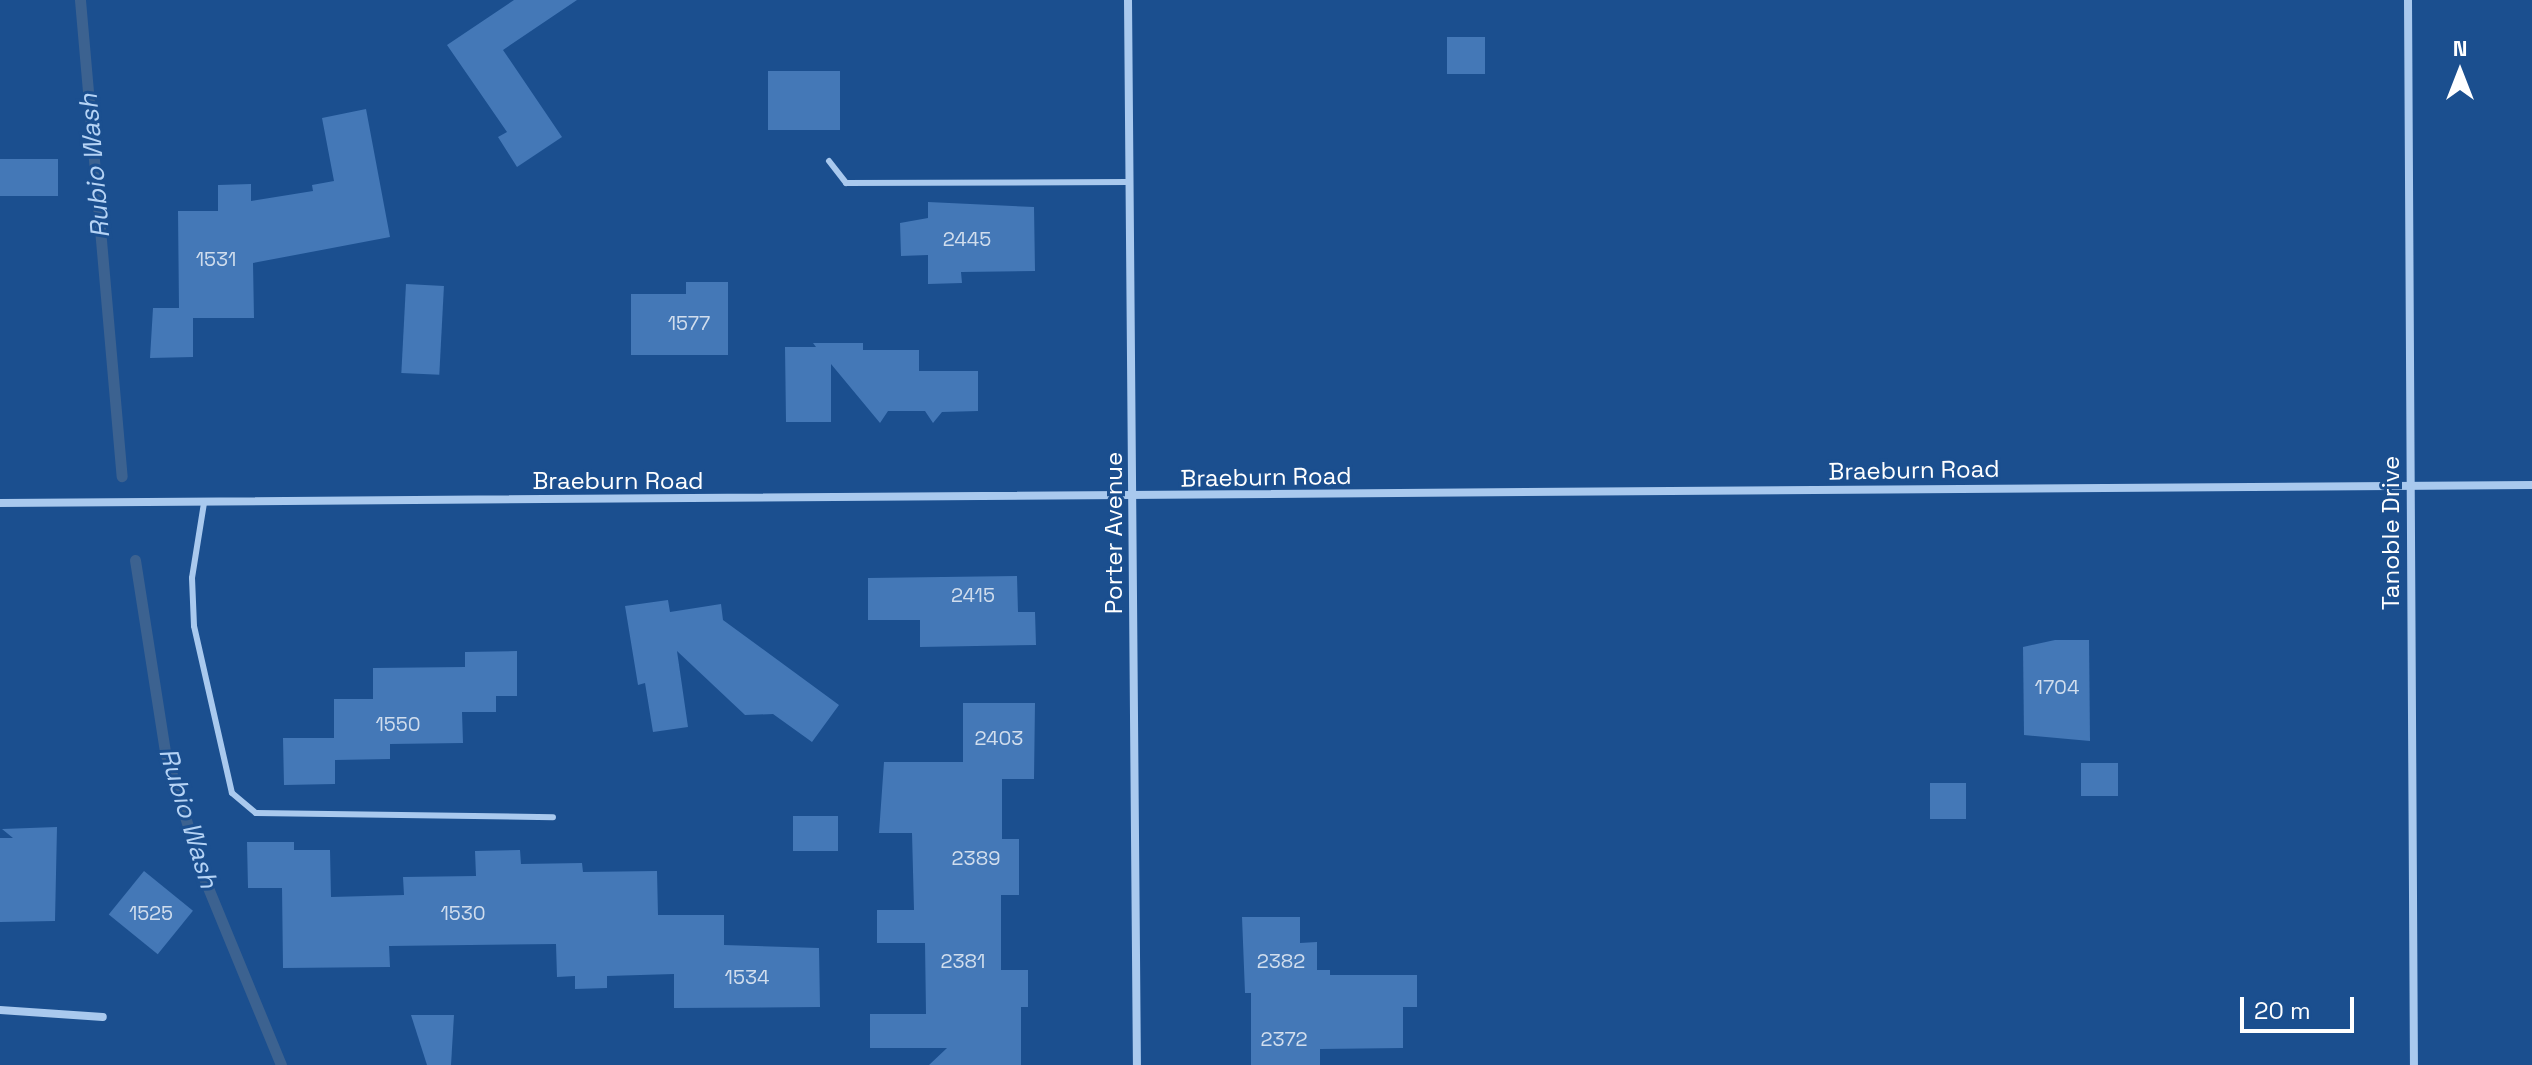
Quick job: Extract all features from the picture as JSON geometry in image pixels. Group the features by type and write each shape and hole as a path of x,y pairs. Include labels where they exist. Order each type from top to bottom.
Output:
{"street":[{"name":"Porter Avenue","path":"1128,0 1137,1065"},
{"name":"Tanoble Drive","path":"2408,0 2414,1065"},
{"name":"Braeburn Road","path":"0,503 1134,498 2532,485"},
{"path":"0,1010 103,1017"}],"lane":[{"path":"829,161 846,183 1129,182"},
{"path":"204,503 192,578 194,626 232,793 256,813 553,817"}],"building":[{"path":"514,0 577,0 503,50 562,137 517,167 498,137 507,132 447,45"},
{"path":"1447,37 1485,37 1485,74 1447,74"},
{"path":"768,71 840,71 840,130 768,130"},
{"path":"366,109 390,237 253,263 254,318 193,318 193,357 150,358 153,308 179,308 178,211 218,211 218,185 251,184 251,201 313,191 312,185 334,181 322,118"},
{"path":"0,159 58,159 58,196 0,196"},
{"path":"928,202 1034,207 1035,271 961,272 962,283 928,284 928,255 901,256 900,223 928,218"},
{"path":"686,282 728,282 728,355 631,355 631,294 686,294"},
{"path":"406,284 444,286 439,375 401,373"},
{"path":"813,343 863,343 863,350 919,350 919,371 978,371 978,411 942,412 933,423 925,411 888,411 880,423 831,364 831,422 786,422 785,347 816,347"},
{"path":"1017,576 1018,612 1035,612 1036,645 920,647 920,620 868,620 868,578"},
{"path":"668,600 670,612 721,604 723,620 839,705 812,742 773,714 745,715 677,651 688,727 653,732 645,683 638,685 625,606"},
{"path":"2055,640 2089,640 2090,741 2024,735 2023,647"},
{"path":"517,651 517,696 496,696 496,712 462,712 463,743 390,744 390,759 335,760 335,784 284,785 283,738 334,738 334,699 373,699 373,668 465,667 465,652"},
{"path":"963,703 1035,703 1034,779 1002,779 1002,839 1019,839 1019,895 1001,895 1001,970 1028,970 1028,1007 1021,1007 1021,1065 929,1065 947,1048 870,1048 870,1014 926,1014 925,943 877,943 877,910 914,910 912,833 879,833 884,762 963,762"},
{"path":"2081,763 2118,763 2118,796 2081,796"},
{"path":"1930,783 1966,783 1966,819 1930,819"},
{"path":"793,816 838,816 838,851 793,851"},
{"path":"57,827 55,921 0,922 0,838 13,838 2,829"},
{"path":"247,842 294,842 294,850 330,850 331,897 404,895 403,877 476,876 475,851 520,850 521,864 582,863 583,872 657,871 658,915 724,915 724,945 819,948 820,1007 674,1008 674,974 607,976 607,988 575,989 575,976 557,977 556,944 389,946 390,967 283,968 282,888 248,888"},
{"path":"144,871 193,911 158,954 109,915"},
{"path":"1242,917 1300,917 1300,943 1317,942 1317,970 1330,970 1330,975 1417,975 1417,1007 1403,1007 1403,1048 1320,1049 1320,1065 1251,1065 1251,993 1245,993"},
{"path":"411,1015 454,1015 451,1065 427,1065"}],"waterway":[{"name":"Rubio Wash","path":"80,0 122,476"},
{"name":"Rubio Wash","path":"135,560 165,752 204,878 281,1065"}]}
